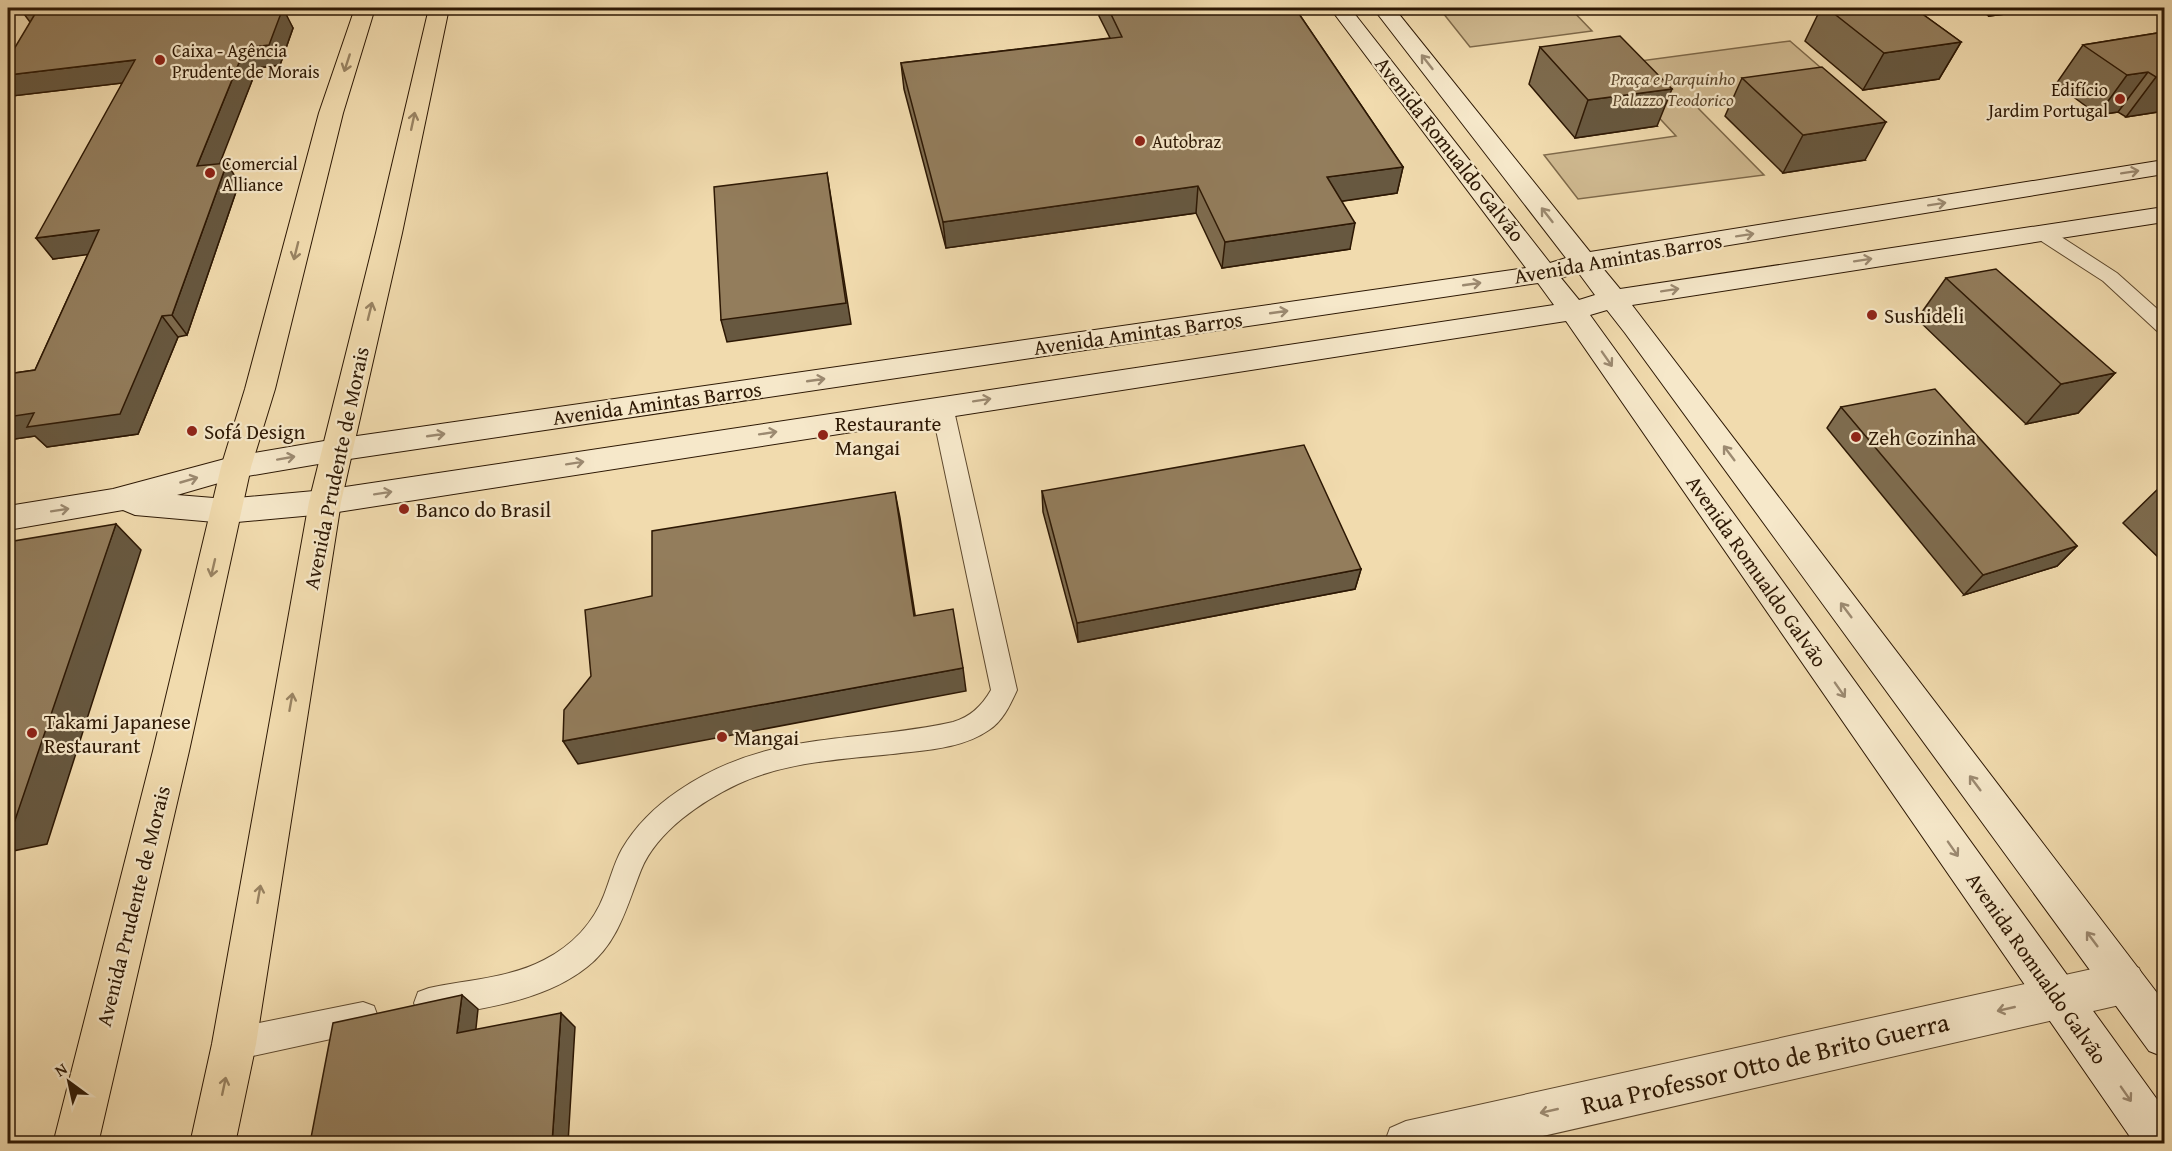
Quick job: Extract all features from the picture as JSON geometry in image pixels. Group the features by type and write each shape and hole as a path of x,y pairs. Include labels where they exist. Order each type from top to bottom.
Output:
{"main road":[{"name":"Avenida Prudente de Morais","path":"75,1143 171,751 236,467 260,389 331,113 365,8"},
{"name":"Avenida Prudente de Morais","path":"212,1143 234,1044 325,502 389,233 439,8"},
{"name":"Avenida Romualdo Galvão","path":"1340,8 1573,311 2162,1143"},
{"name":"Avenida Romualdo Galvão","path":"1383,8 1613,299 2164,1036"},
{"name":"Avenida Amintas Barros","path":"8,518 112,501 236,467 336,450 1545,274 1584,261 2164,167"},
{"name":"Avenida Amintas Barros","path":"112,501 226,511 325,502 1573,311 1613,299 2164,214"},
{"name":"Rua Professor Otto de Brito Guerra","path":"1406,1143 2124,983"}],"lane":[{"path":"2053,231 2164,326"},
{"path":"234,1044 539,979 568,963 593,943 612,912 632,858 650,832 675,809 721,780 762,764 827,750 942,736 974,726 997,707 1004,690 942,406"}],"green space":[{"path":"1439,8 1570,8 1592,31 1470,47"},
{"name":"Praça e Parquinho Palazzo Teodorico","path":"1790,41 1843,87 1697,107 1764,175 1578,199 1544,155 1676,136 1610,65"}],"building":[{"path":"24,8 259,8 258,11 283,8 269,45 245,48 197,166 227,163 172,315 162,316 120,414 27,427 34,413 8,417 8,374 35,370 99,230 36,238 135,60 8,75 8,59 38,9 21,10"},
{"name":"Autobraz","path":"1108,8 1295,8 1403,167 1327,177 1355,223 1225,242 1198,186 943,222 901,63 1122,37"},
{"path":"1827,8 1914,8 1961,42 1884,53"},
{"path":"2164,32 2164,76 2156,77 2148,72 2127,75 2083,45"},
{"path":"1620,36 1672,89 1588,100 1540,47"},
{"path":"1822,67 1886,122 1803,135 1742,78"},
{"path":"827,173 846,303 721,320 714,187"},
{"path":"1996,269 2115,373 2061,384 1946,278"},
{"path":"1935,389 2077,546 1983,575 1841,407"},
{"path":"1304,445 1361,569 1077,623 1042,491"},
{"path":"895,492 914,616 953,609 963,668 563,741 564,710 591,676 585,610 652,596 652,531"},
{"path":"116,524 14,823 8,824 8,542"},
{"path":"462,995 457,1033 561,1013 552,1143 310,1143 333,1023"}],"place":[{"name":"Caixa - Agência Prudente de Morais","path":"160,60"},
{"name":"Edifício Jardim Portugal","path":"2120,99"},
{"name":"Autobraz","path":"1140,141"},
{"name":"Comercial Alliance","path":"210,173"},
{"name":"Sushideli","path":"1872,315"},
{"name":"Sofá Design","path":"192,431"},
{"name":"Restaurante Mangai","path":"823,435"},
{"name":"Zeh Cozinha","path":"1856,437"},
{"name":"Banco do Brasil","path":"404,509"},
{"name":"Takami Japanese Restaurant","path":"32,733"},
{"name":"Mangai","path":"722,737"}]}
